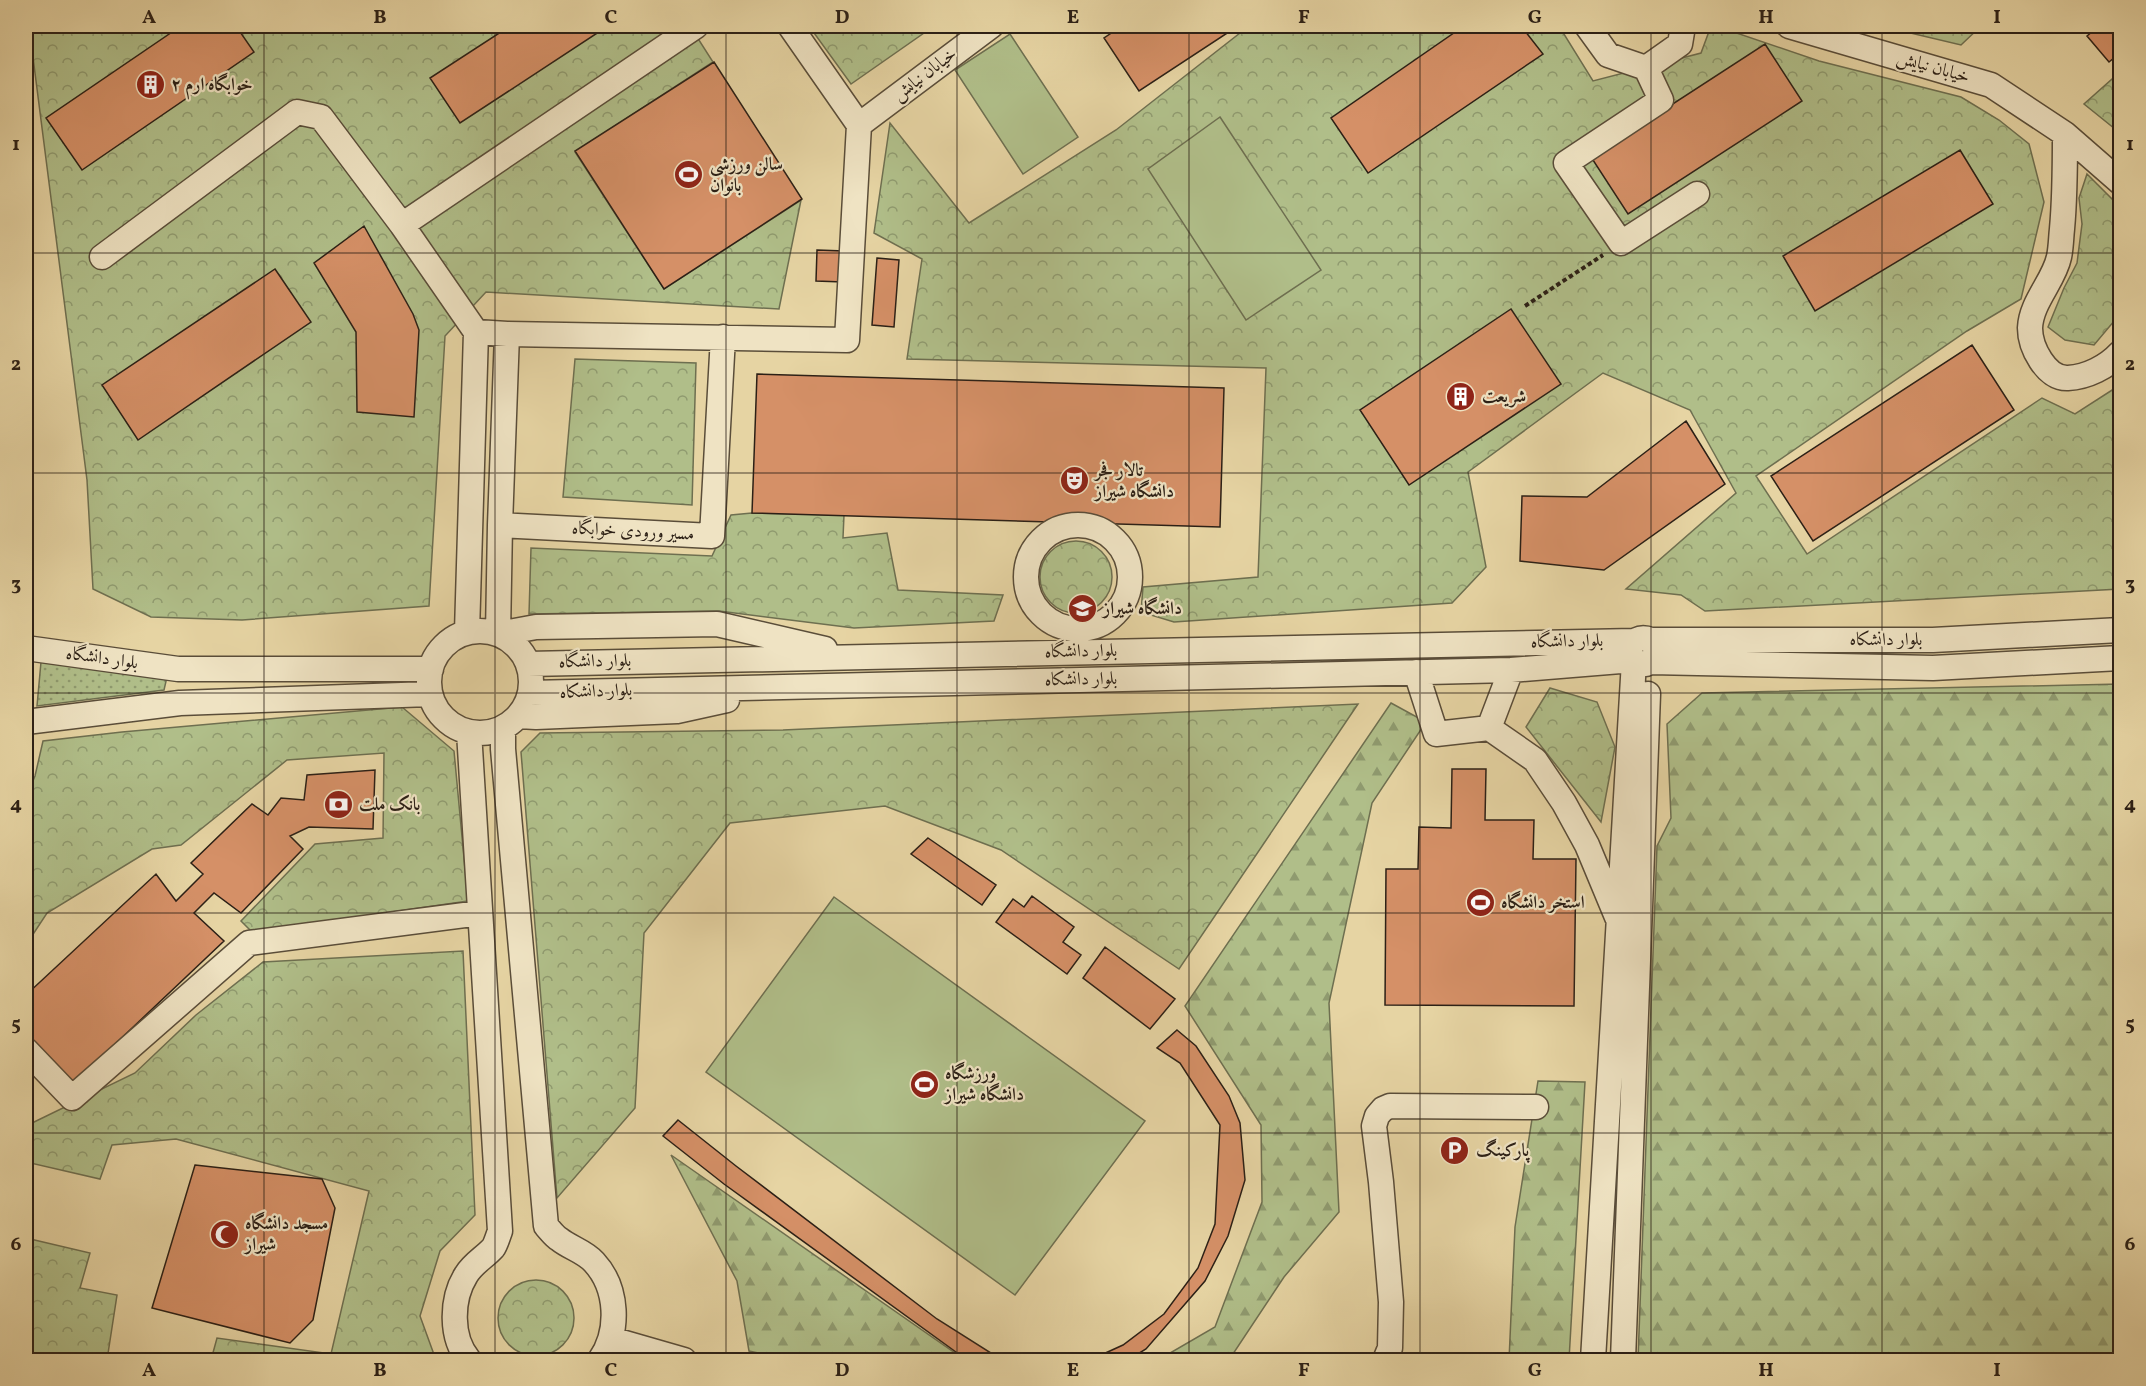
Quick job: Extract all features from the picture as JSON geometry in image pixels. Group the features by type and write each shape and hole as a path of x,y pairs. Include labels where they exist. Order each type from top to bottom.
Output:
{"street":[{"path":"402,225 696,26"},
{"path":"477,332 847,340 859,124 790,26"},
{"name":"خیابان نیایش","path":"859,124 991,26"},
{"path":"1587,26 1608,55 1647,68 1661,100 1566,163 1621,243 1697,194"},
{"path":"1647,68 1680,44 1683,26"},
{"name":"خیابان نیایش","path":"1789,26 1991,85 2065,134 2121,182"},
{"path":"102,257 297,112 321,117 402,225 477,332 467,633"},
{"path":"2065,134 2066,196 2059,258 2034,310 2030,326 2032,343 2039,358 2050,371 2066,378 2091,373 2113,361 2121,353"},
{"path":"498,634 507,334"},
{"name":"مسیر ورودی خوابگاه","path":"500,525 712,536 723,337"},
{"path":"1079,524 1097,528 1113,538 1124,551 1130,569 1129,587 1122,604 1110,618 1095,626 1077,629 1060,626 1040,612 1028,592 1026,575 1029,559 1037,545 1049,534 1063,526 1079,524"},
{"path":"498,634 536,627 717,624 776,636 855,657"},
{"name":"بلوار دانشکاه","path":"530,693 1511,670 1642,654 2121,630"},
{"path":"684,1360 606,1350 614,1318 612,1298 606,1279 594,1262 578,1249 559,1239 546,1226 503,749 510,722 524,708 530,693 528,664 521,651 511,641 498,634 467,633 444,646 430,669 430,694 435,708 444,719 456,727 480,734 510,722 536,717 677,711 775,687"},
{"name":"بلوار دانشگاه","path":"26,648 178,669 430,669"},
{"path":"1623,1360 1637,761 1642,654"},
{"name":"بلوار دانشکاه","path":"1642,654 1933,668 2121,658"},
{"name":"بلوار دانشگاه","path":"528,664 855,657 1642,654"},
{"path":"178,669 180,703"},
{"path":"1489,728 1511,670"},
{"path":"1416,672 1436,734 1489,728 1535,760 1564,802 1587,845 1619,922"},
{"path":"26,722 180,703 430,694"},
{"path":"468,1360 457,1336 454,1316 457,1295 465,1276 478,1260 494,1247 500,1231 469,732"},
{"path":"1593,1360 1619,922 1637,761"},
{"path":"26,1050 72,1098 249,944 480,913"},
{"path":"1385,1360 1390,1348 1391,1302 1374,1126 1377,1116 1383,1109 1390,1106 1536,1107"}],"path":[{"path":"1525,306 1621,243"}],"green space":[{"path":"29,26 690,26 713,62 575,152 664,289 801,200 779,309 486,292 445,336 429,606 242,620 151,617 93,589 87,480"},
{"path":"809,26 934,26 851,84"},
{"path":"1249,26 1559,26 1593,81 1701,53 1711,26 1716,26 1819,61 1961,97 1999,120 2029,144 2044,202 2021,299 1967,331 1756,476 1807,554 2042,398 2075,414 2120,385 2120,589 1705,611 1681,595 1626,589 1736,493 1690,410 1603,373 1468,472 1486,567 1452,603 1174,622 1141,612 1143,587 1258,577 1266,368 907,359 922,259 874,233 890,123 969,223 1116,130"},
{"path":"1881,26 1981,26 1961,45"},
{"path":"1010,34 1078,137 1023,174 955,70"},
{"path":"2120,72 2120,133 2084,104"},
{"path":"1220,117 1321,270 1246,320 1148,169"},
{"path":"2087,174 2118,205 2120,210 2120,314 2094,345 2065,340 2048,327 2077,263 2082,224 2079,198"},
{"path":"575,359 696,363 692,505 563,497"},
{"path":"752,513 844,515 843,538 887,533 898,590 1003,595 994,621 854,628 719,611 529,614 531,548 712,556 731,515"},
{"path":"1076,541 1096,547 1106,557 1112,577 1106,597 1096,607 1076,613 1056,607 1046,597 1040,577 1046,557 1056,547"},
{"path":"41,662 167,677 164,690 37,706"},
{"path":"2120,684 2120,1360 1638,1360 1657,846 1671,818 1667,724 1702,693"},
{"path":"1550,688 1597,702 1615,747 1601,822 1526,727"},
{"path":"1391,703 1426,722 1372,803 1329,1003 1339,1212 1284,1277 1229,1360 1158,1360 1215,1327 1262,1202 1261,1125 1185,1006"},
{"path":"1358,704 1179,969 1001,850 885,806 730,823 644,933 635,1108 557,1198 521,752 540,733 783,730"},
{"path":"402,707 454,751 468,901 252,932 241,921 315,844 383,838 384,753 287,760 181,845 152,849 47,913 26,945 26,797 35,776 43,741"},
{"path":"834,897 1145,1121 1015,1295 706,1072"},
{"path":"463,951 475,1215 440,1251 420,1316 436,1360 211,1360 217,1338 331,1354 369,1191 176,1139 112,1145 100,1179 26,1162 26,1119 30,1124 135,1073 196,1015 263,962"},
{"path":"1538,1081 1585,1082 1569,1360 1509,1360 1515,1227"},
{"path":"671,1155 965,1360 791,1360 749,1351 737,1281"},
{"path":"26,1238 90,1253 80,1288 117,1295 107,1360 26,1360"},
{"path":"536,1280 550,1283 563,1291 571,1304 574,1318 571,1332 563,1345 550,1353 536,1356 522,1353 509,1345 501,1332 498,1318 501,1304 509,1291 522,1283"}],"building":[{"name":"خوابگاه ارم ۲","path":"181,26 236,26 254,52 82,170 46,118"},
{"path":"510,26 608,26 460,123 430,78"},
{"path":"1122,26 1238,26 1139,91 1104,38"},
{"path":"1464,26 1521,26 1543,54 1368,173 1331,118"},
{"path":"2099,26 2120,26 2120,53 2109,62 2087,36"},
{"path":"1765,44 1802,101 1628,214 1591,157"},
{"name":"سالن ورزشی بانوان","path":"714,62 802,199 664,289 575,151"},
{"path":"1960,150 1993,204 1815,311 1783,256"},
{"path":"364,226 413,314 419,330 414,417 357,412 356,332 314,263"},
{"path":"817,250 844,251 843,282 816,281"},
{"path":"877,258 899,260 894,327 872,325"},
{"path":"275,269 311,322 138,440 102,385"},
{"name":"شریعت","path":"1511,309 1561,384 1409,485 1360,410"},
{"path":"1972,345 2014,410 1813,541 1771,476"},
{"path":"757,374 1224,388 1220,527 752,513"},
{"path":"1686,421 1725,484 1604,570 1520,561 1522,496 1587,497"},
{"name":"استخر دانشگاه","path":"1452,769 1486,769 1485,820 1534,820 1533,859 1576,859 1574,1006 1385,1005 1386,869 1418,869 1419,827 1451,828"},
{"path":"375,770 373,829 309,827 290,836 303,849 241,913 214,893 194,913 224,941 73,1084 26,1039 26,995 156,874 176,901 203,874 191,863 252,804 268,815 281,798 304,800 307,775"},
{"path":"928,838 996,885 982,905 911,854"},
{"path":"1032,896 1074,927 1063,942 1081,955 1067,974 996,922 1013,899 1024,907"},
{"path":"1105,947 1175,999 1150,1029 1083,978"},
{"path":"1177,1030 1196,1046 1229,1096 1240,1123 1245,1180 1228,1236 1205,1281 1146,1349 1128,1360 1090,1360 1123,1345 1164,1314 1198,1268 1215,1224 1220,1125 1180,1063 1157,1048"},
{"path":"678,1120 937,1319 1002,1360 967,1360 724,1184 663,1136"},
{"path":"195,1165 322,1179 335,1208 313,1320 290,1343 152,1308"}],"place":[{"name":"خوابگاه ارم ۲","path":"150,85"},
{"name":"سالن ورزشی بانوان","path":"689,175"},
{"name":"شریعت","path":"1461,397"},
{"name":"تالار فجر دانشگاه شیراز","path":"1074,481"},
{"name":"دانشگاه شیراز","path":"1082,609"},
{"name":"بانک ملت","path":"338,805"},
{"name":"استخر دانشگاه","path":"1480,903"},
{"name":"ورزشگاه دانشگاه شیراز","path":"924,1084"},
{"name":"پارکینگ","path":"1455,1151"},
{"name":"مسجد دانشگاه شیراز","path":"224,1234"}]}
